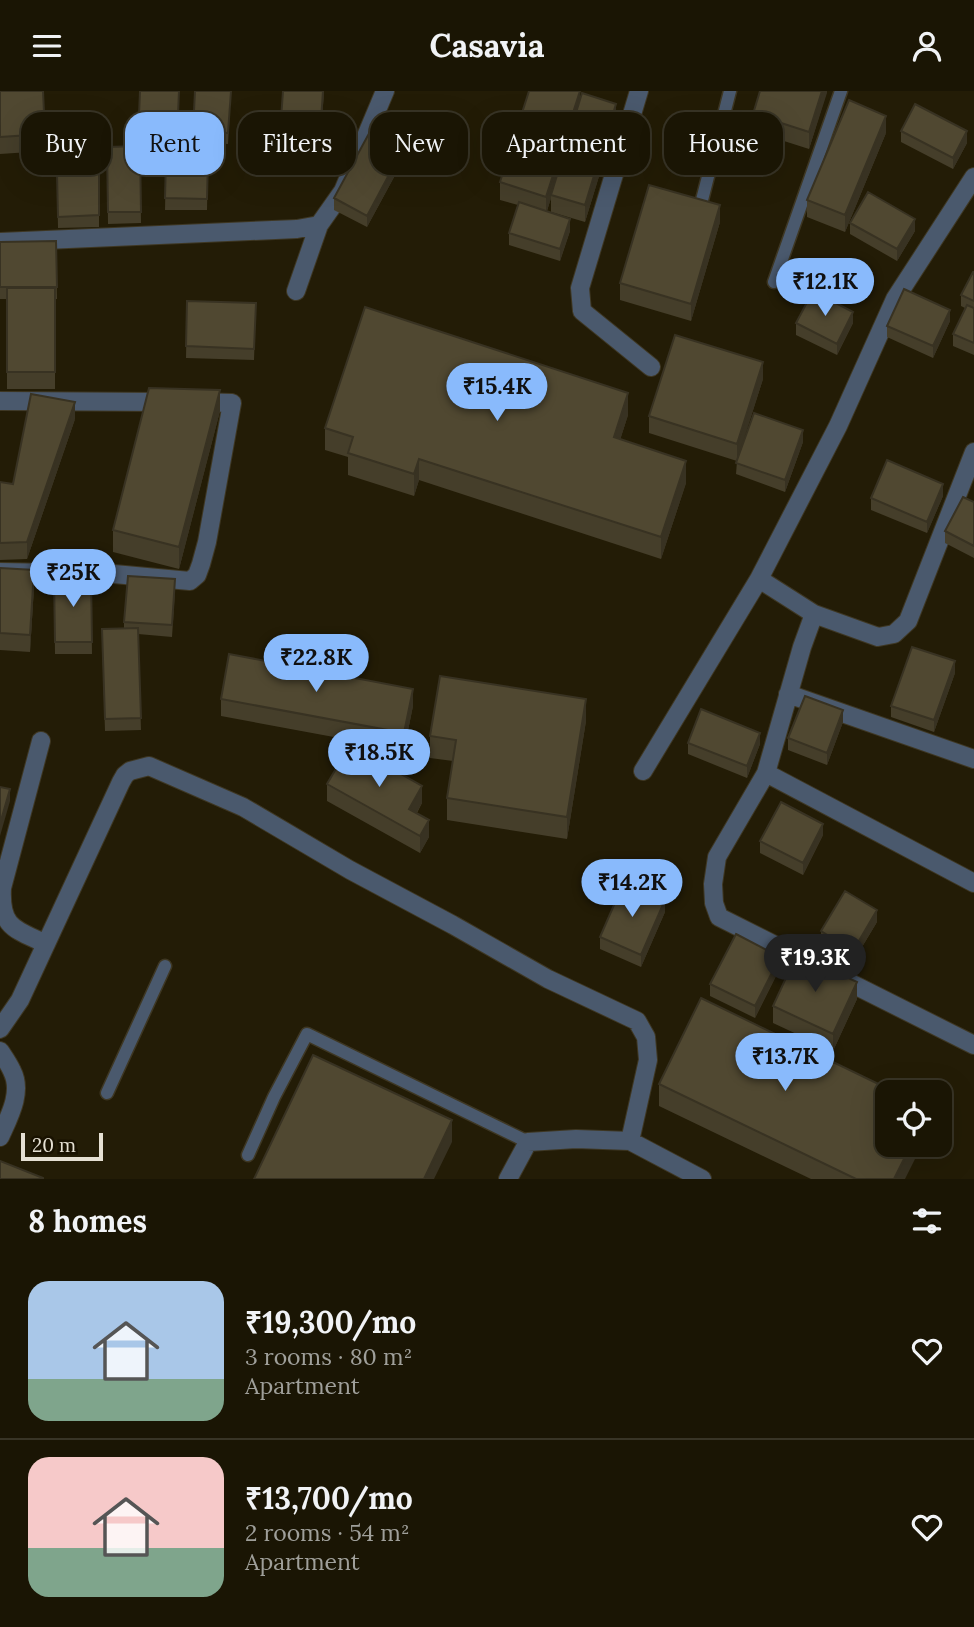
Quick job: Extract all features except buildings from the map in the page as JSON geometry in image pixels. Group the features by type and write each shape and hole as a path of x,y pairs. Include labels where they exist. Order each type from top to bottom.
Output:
{"street":[{"path":"296,291 319,225 343,191 385,91"},
{"path":"639,91 580,288 582,311 651,367"},
{"path":"643,771 759,579 838,426 895,299 974,177"},
{"path":"0,242 298,229 319,225"},
{"path":"0,401 232,403 207,542 197,575 190,581 114,574 0,572"},
{"path":"759,579 814,614 878,637 894,634 908,621 974,452"},
{"path":"814,614 766,773 717,857 713,884 714,903 719,917 974,1045"},
{"path":"788,694 974,759"},
{"path":"41,741 2,888 1,904 5,919 12,927 46,944"},
{"path":"0,1029 20,1000 125,775 149,766 243,807 350,870 548,979 637,1021 646,1037 648,1061 630,1141"},
{"path":"766,773 974,883"},
{"path":"0,1051 14,1073 16,1088 14,1106 0,1137"},
{"path":"508,1179 528,1142 576,1139 630,1141 702,1179"}],"lane":[{"path":"702,200 730,91"},
{"path":"774,282 841,91"},
{"path":"107,1093 165,966"},
{"path":"248,1155 307,1034 528,1142"}]}
